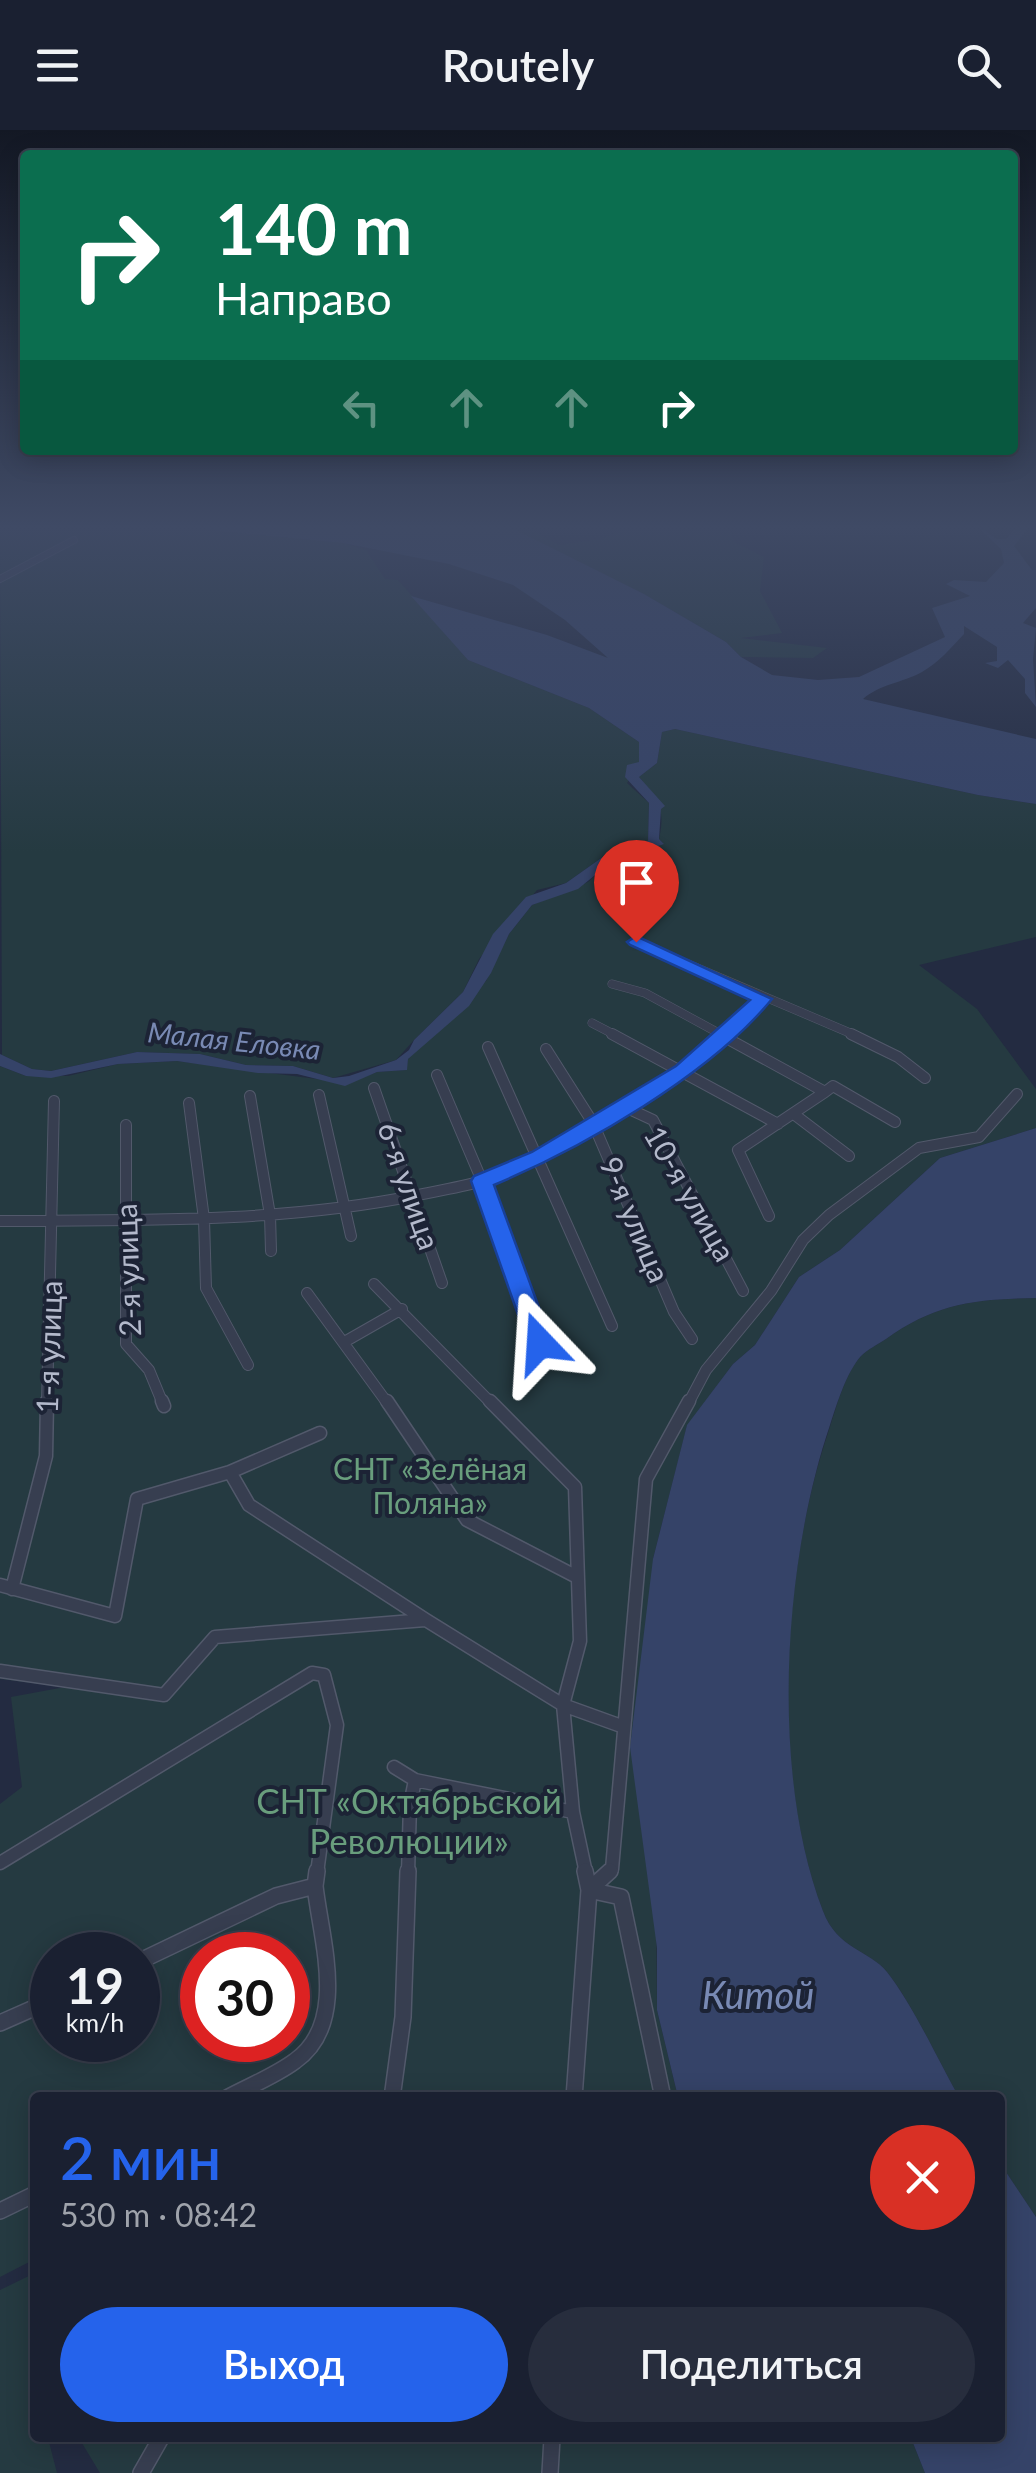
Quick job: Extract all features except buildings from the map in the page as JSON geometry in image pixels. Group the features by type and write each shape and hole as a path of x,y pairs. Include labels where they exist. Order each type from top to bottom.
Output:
{"street":[{"path":"636,942 868,1041 898,1057 924,1078"},
{"path":"612,984 645,993 826,1092"},
{"path":"0,1221 204,1220 344,1210 482,1181 540,1158 593,1122 682,1071 762,999"},
{"path":"592,1023 778,1124"},
{"path":"488,1047 612,1326"},
{"name":"9-я улица","path":"546,1049 593,1122 674,1312 692,1339"},
{"path":"437,1075 482,1181 540,1343"},
{"path":"769,1216 738,1150 833,1086 896,1122"},
{"name":"6-я улица","path":"374,1088 442,1283"},
{"path":"319,1094 351,1236"},
{"path":"589,1890 612,1869 646,1479 706,1370 771,1291 803,1240 829,1215 919,1148 978,1137 1016,1094"},
{"path":"250,1096 270,1215 271,1251"},
{"name":"1-я улица","path":"6,1587 46,1456 54,1101"},
{"path":"188,1103 204,1220 206,1288 248,1365"},
{"name":"10-я улица","path":"625,1106 653,1120 743,1291"},
{"path":"795,1115 849,1156"},
{"name":"2-я улица","path":"126,1125 126,1344 149,1370 164,1406"},
{"path":"374,1284 575,1488 580,1641 563,1705 573,1812 589,1890 574,2092"},
{"path":"307,1293 346,1341 467,1520 577,1577"},
{"path":"346,1341 402,1310"},
{"path":"6,1587 115,1616 137,1499 230,1472 320,1433"},
{"path":"230,1472 249,1506 563,1705 624,1726"},
{"path":"0,1671 164,1696 214,1637 426,1620"},
{"path":"0,1862 312,1672 324,1675 338,1725 315,1886 329,2003 318,2033 298,2060 239,2092"},
{"path":"394,1767 415,1780 573,1812"},
{"path":"393,2092 403,2017 410,1805 415,1780"},
{"path":"160,1951 276,1896 315,1886"},
{"path":"589,1890 621,1897 661,2092"},
{"path":"0,2023 30,2010"},
{"path":"0,2210 30,2196"},
{"path":"141,2473 159,2442"},
{"path":"550,2473 552,2442"}],"green space":[{"path":"0,633 445,633 468,660 589,708 639,742 640,761 627,783 649,803 648,842 614,849 566,883 537,890 479,959 463,992 396,1060 333,1078 293,1066 246,1065 200,1054 137,1052 51,1071 32,1069 2,1055"},
{"path":"711,633 779,633 741,638 827,648 813,658 741,657"},
{"path":"675,729 1036,804 1036,937 919,965 977,1009 1036,1089 1036,1128 940,1158 840,1250 799,1277 755,1345 733,1364 687,1426 653,1559 657,2010 677,2092 30,2092 30,2262 0,2277 0,1804 22,1787 11,1697 65,1687 0,1679 0,1066 26,1076 68,1076 118,1064 177,1061 348,1083 377,1072 406,1070 408,1059 486,981 509,934 532,905 588,882 605,867 663,843 659,839 659,805 639,777 657,763 662,732"},
{"path":"1036,1298 1036,2217 1005,2170 1005,2092 956,2092 887,1972 829,1924 806,1857 789,1736 788,1672 800,1546 812,1487 845,1382 861,1356 904,1327 940,1310 994,1300"},
{"path":"30,2275 30,2442 49,2442 57,2473 0,2473 0,2290"},
{"path":"81,2442 913,2442 925,2473 100,2473"}],"water":[{"path":"444,633 541,633 608,658 580,633 711,633 772,675 818,680 859,677 945,637 943,633 964,633 928,668 863,699 1036,739 1036,804 675,729 662,732 657,763 639,777 665,806 661,809 659,839 664,844 629,856 631,866 622,859 578,889 532,905 509,934 491,973 469,1006 408,1059 407,1070 377,1072 345,1086 297,1074 258,1073 177,1061 118,1064 51,1078 26,1076 0,1066 0,1054 32,1069 51,1071 137,1052 200,1054 246,1065 293,1066 333,1078 396,1060 463,992 493,934 526,897 566,883 614,849 648,841 649,803 625,777 627,765 639,762 639,742 589,708 468,660"},
{"path":"976,633 1035,633 1036,707 1025,693 1025,679 1008,660 998,668 985,663 997,661 997,647"},
{"name":"Китой","path":"1036,1128 1036,1298 975,1302 940,1310 869,1349 851,1371 814,1480 802,1540 793,1603 790,1733 795,1797 806,1856 829,1924 845,1941 880,1965 897,1985 956,2092 677,2092 657,2010 657,1948 630,1747 653,1559 687,1425 733,1364 755,1345 799,1277 840,1250 940,1158"},
{"path":"1005,2170 1036,2217 1036,2473 925,2473 913,2442 1005,2442"}],"route":[{"path":"540,1343 482,1181 540,1158 593,1122 682,1071 762,999 636,942"}],"water label":[{"name":"Малая Еловка","path":"234,1041"}],"park label":[{"name":"СНТ «Зелёная Поляна»","path":"430,1487"},
{"name":"СНТ «Октябрьской Революции»","path":"409,1822"}]}
